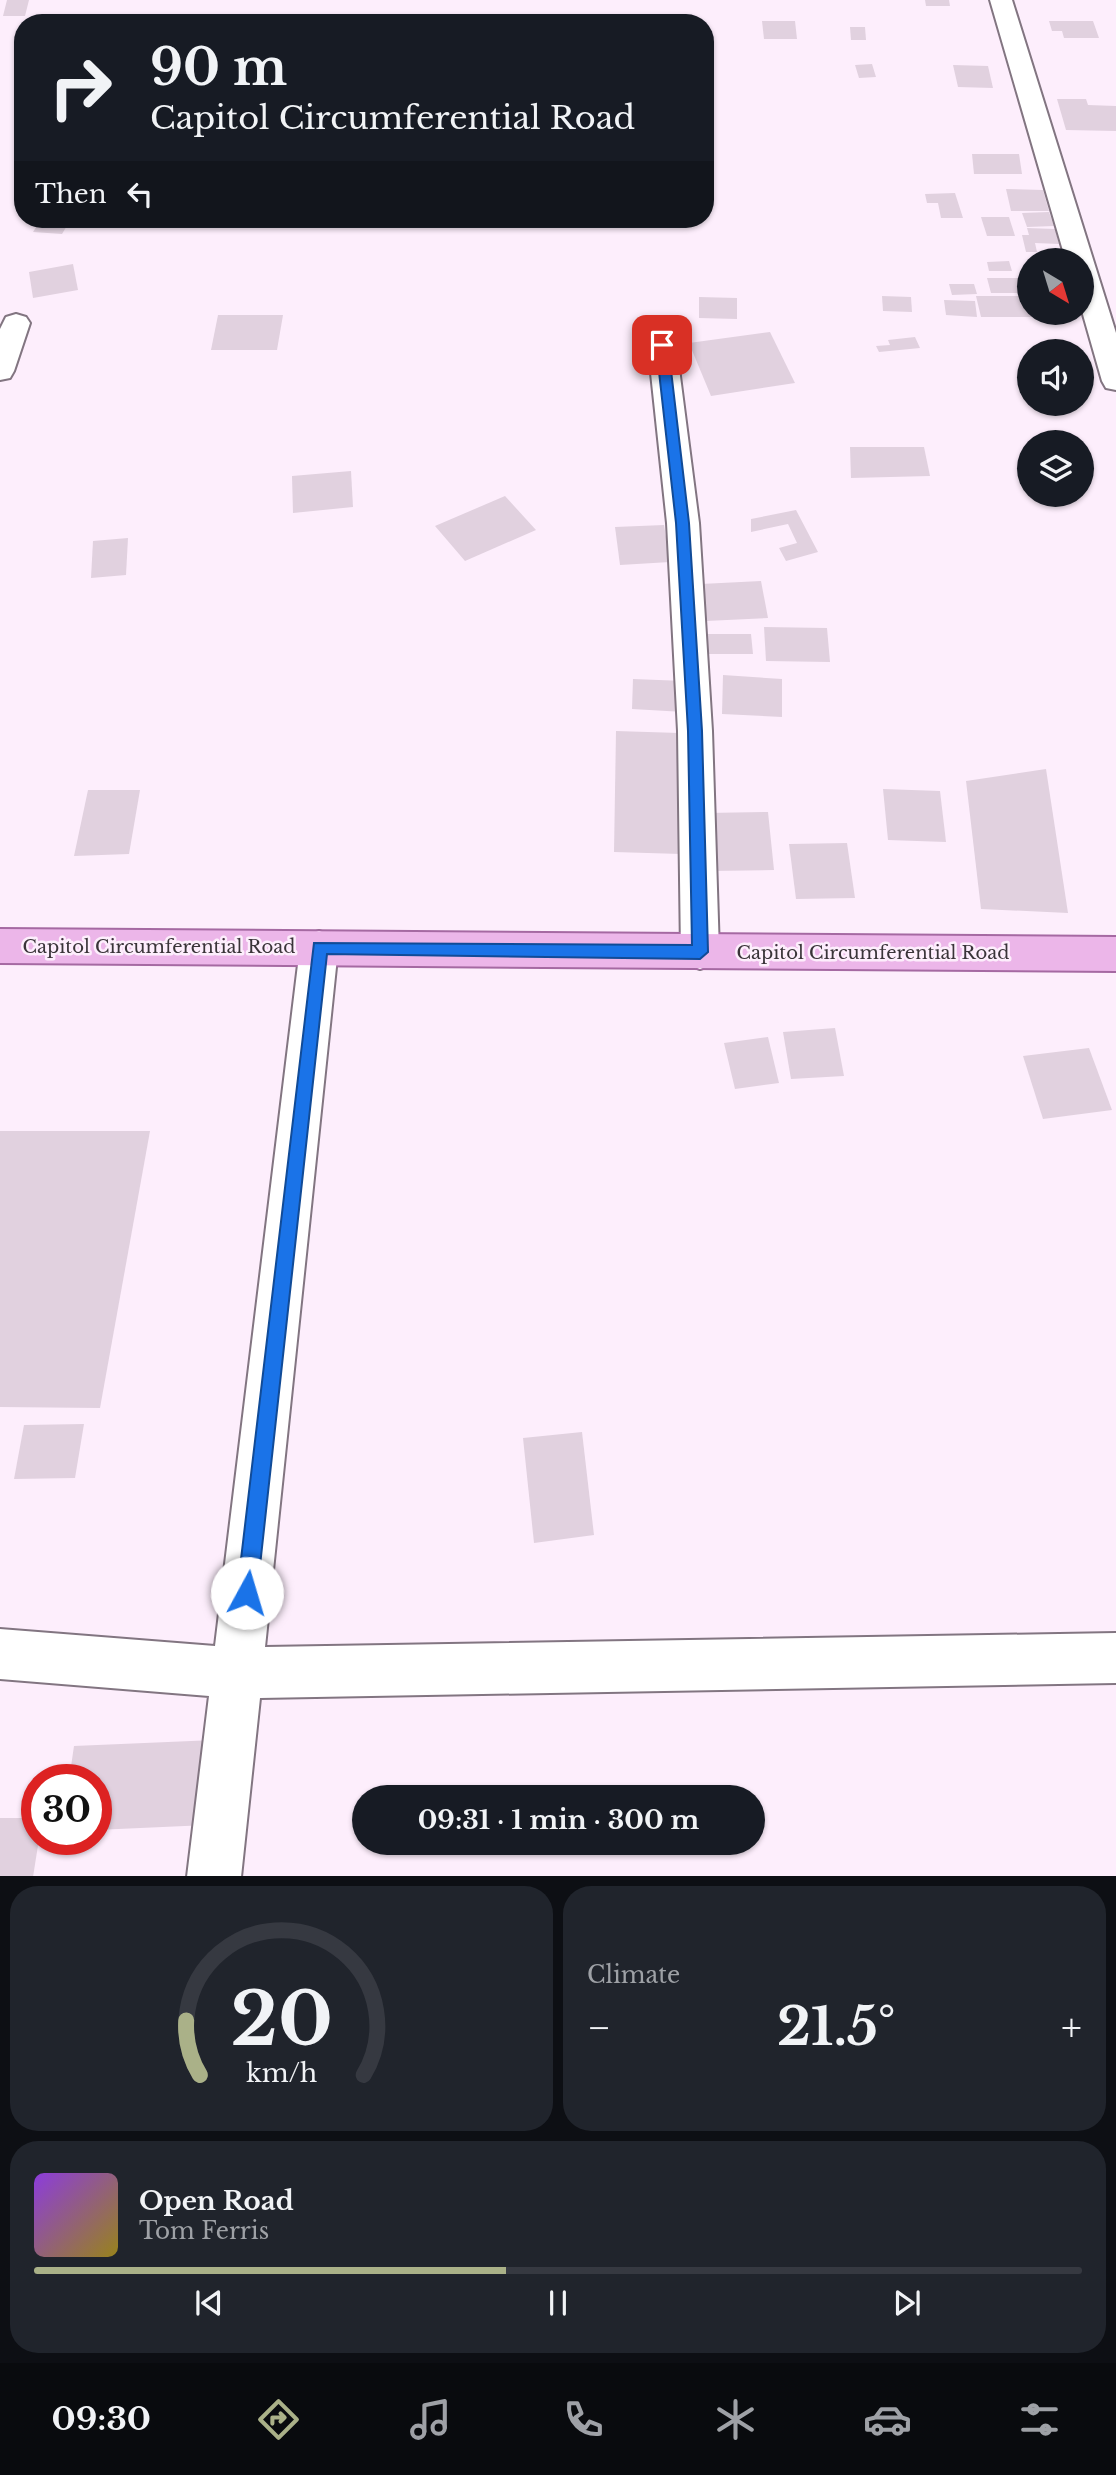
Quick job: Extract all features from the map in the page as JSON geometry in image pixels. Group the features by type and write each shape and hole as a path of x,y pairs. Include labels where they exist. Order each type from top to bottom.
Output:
{"main road":[{"name":"Capitol Circumferential Road","path":"0,946 1116,954"}],"street":[{"path":"1001,0 1076,248"},
{"path":"1094,307 1116,381"},
{"path":"0,371 16,323"},
{"path":"662,345 683,523 695,731 700,952"},
{"path":"214,1876 319,947"},
{"path":"0,1654 238,1674 1116,1658"}],"building":[{"path":"7,0 29,0 26,14 3,16"},
{"path":"925,0 949,0 950,6 926,6"},
{"path":"762,21 795,21 797,39 764,39"},
{"path":"1049,21 1093,21 1099,38 1064,38 1062,31 1052,31"},
{"path":"850,27 865,27 866,40 851,40"},
{"path":"872,64 876,77 859,78 855,65"},
{"path":"953,65 988,66 993,88 958,87"},
{"path":"1057,99 1086,99 1088,105 1116,106 1116,131 1066,130"},
{"path":"972,154 1019,154 1022,174 974,174"},
{"path":"1006,189 1043,190 1049,211 1011,211"},
{"path":"955,193 963,218 941,218 938,203 927,203 925,194"},
{"path":"1049,212 1054,226 1027,227 1022,213"},
{"path":"981,217 1009,217 1015,236 987,236"},
{"path":"35,228 66,228 62,234 33,232"},
{"path":"1027,228 1055,229 1059,244 1035,243 1036,248 1025,248 1022,235 1029,235"},
{"path":"1009,261 1012,271 989,271 987,262"},
{"path":"73,264 78,290 33,298 29,272"},
{"path":"987,278 1017,278 1017,293 991,293"},
{"path":"949,284 974,284 977,294 952,295"},
{"path":"882,296 911,297 912,312 883,311"},
{"path":"976,296 1017,296 1017,317 981,317"},
{"path":"699,297 737,298 737,319 699,318"},
{"path":"944,300 975,301 977,317 946,315"},
{"path":"218,315 283,315 277,350 211,350"},
{"path":"770,332 795,383 711,396 689,343"},
{"path":"915,337 920,348 879,352 876,346 890,345 888,340"},
{"path":"850,447 924,447 930,476 851,478"},
{"path":"351,471 353,507 293,513 292,476"},
{"path":"505,496 536,530 465,561 435,526"},
{"path":"796,510 818,552 786,561 779,548 797,543 788,524 751,532 751,519"},
{"path":"664,525 670,562 620,565 615,527"},
{"path":"128,538 126,575 91,578 93,541"},
{"path":"761,581 768,618 706,621 701,584"},
{"path":"764,627 827,628 830,662 766,661"},
{"path":"706,634 751,634 753,654 707,654"},
{"path":"723,675 782,679 782,717 722,714"},
{"path":"633,679 684,681 684,712 632,709"},
{"path":"616,731 679,733 681,854 614,852"},
{"path":"1046,769 1068,913 981,909 966,781"},
{"path":"883,789 940,791 946,842 888,840"},
{"path":"88,790 140,790 129,854 74,856"},
{"path":"768,812 774,870 710,871 706,813"},
{"path":"847,843 855,898 796,899 789,844"},
{"path":"835,1028 844,1076 791,1079 783,1032"},
{"path":"768,1037 779,1083 735,1089 724,1043"},
{"path":"1089,1048 1112,1110 1043,1119 1023,1056"},
{"path":"0,1131 150,1131 100,1408 0,1407"},
{"path":"84,1424 75,1478 14,1479 24,1425"},
{"path":"582,1432 594,1535 534,1543 523,1438"},
{"path":"215,1740 207,1825 112,1829 112,1764 71,1764 74,1746"},
{"path":"0,1818 21,1818 21,1855 36,1855 33,1876 0,1876"}],"route":[{"path":"247,1593 319,947 700,952 695,731 683,523 662,345"}]}
